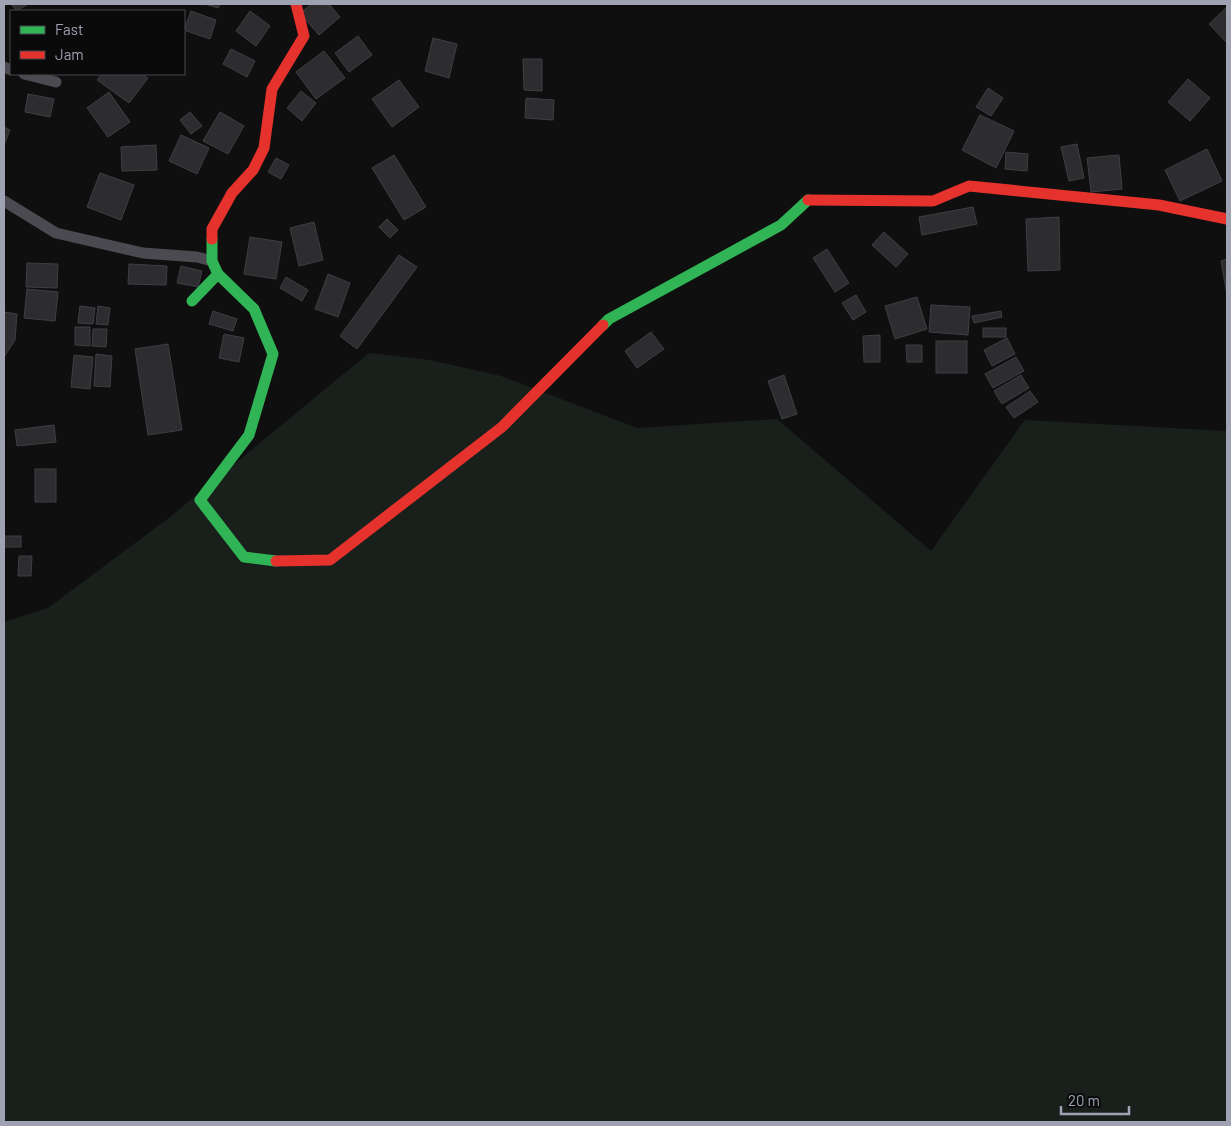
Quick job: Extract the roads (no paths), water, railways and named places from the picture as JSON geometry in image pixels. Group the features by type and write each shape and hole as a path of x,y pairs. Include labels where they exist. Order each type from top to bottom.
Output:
{"street":[{"path":"296,4 304,36 272,89 264,148 253,170 232,193 212,229 212,262 218,274 254,309 273,354 249,435 200,500 244,557 279,561 330,560 502,427 609,319 781,225 806,200 933,200 969,186 1159,205 1227,219"},
{"path":"192,301 218,274"}],"lane":[{"path":"28,75 56,82"},
{"path":"4,201 56,233 143,253 197,257 212,262"}]}
